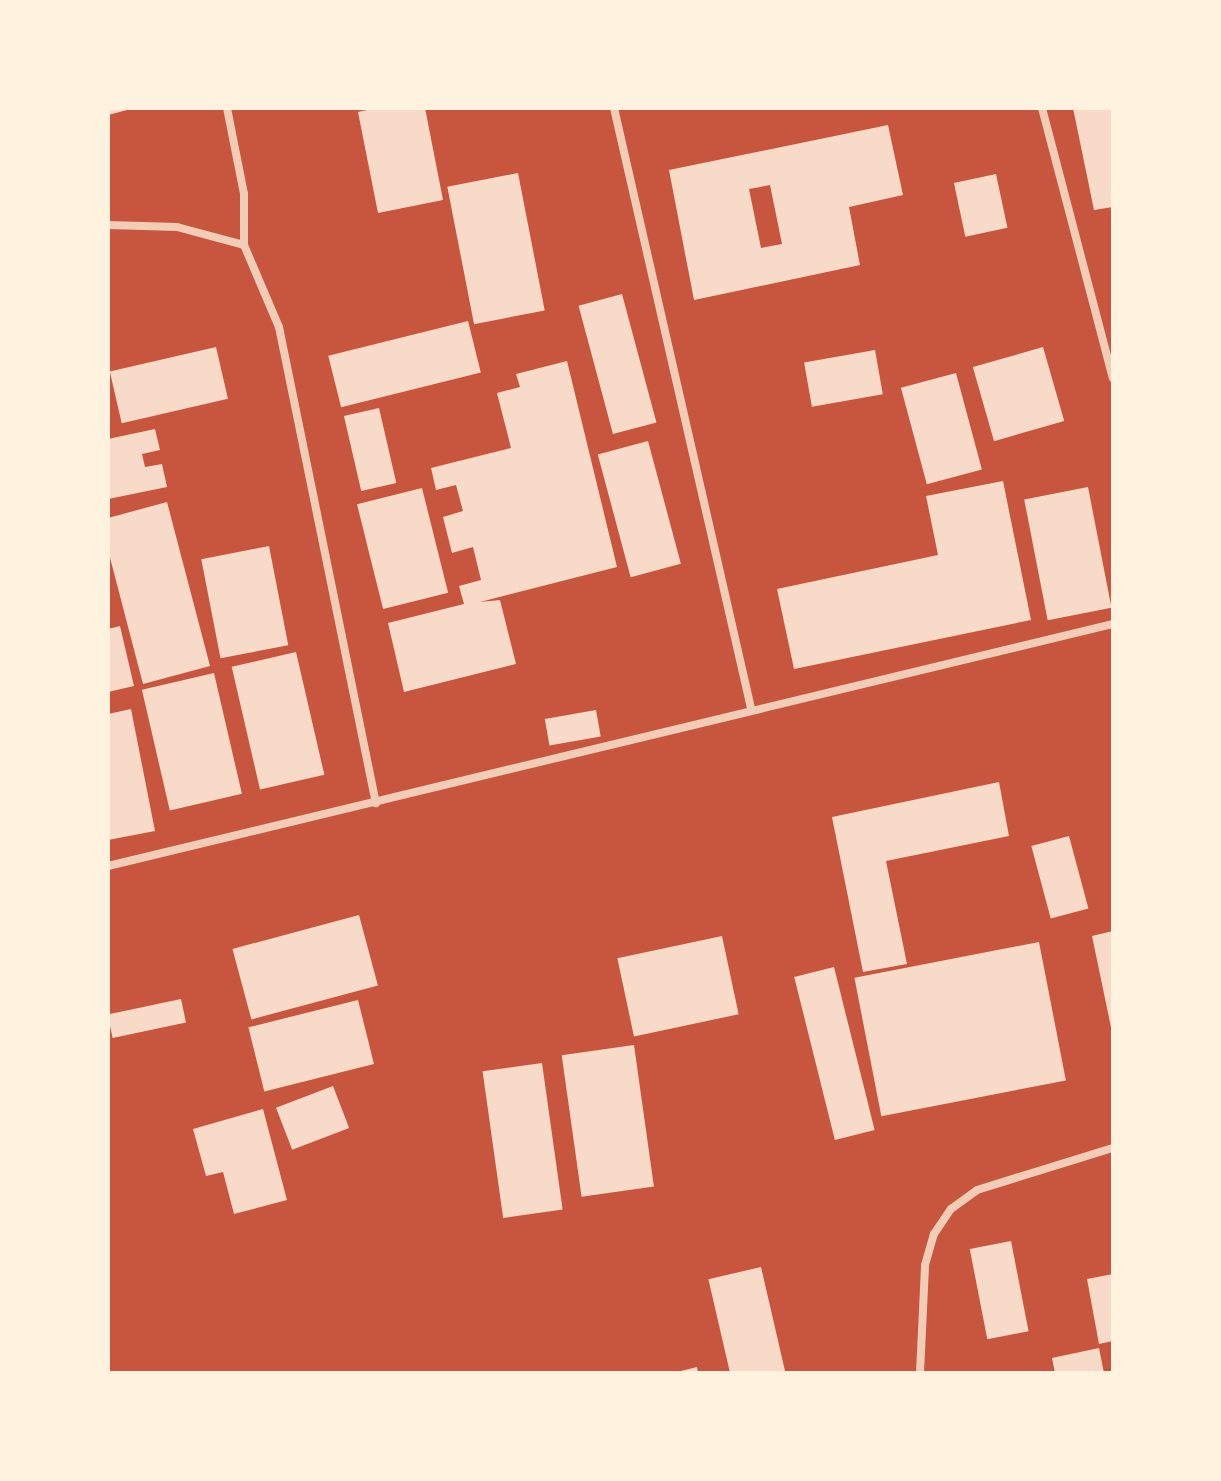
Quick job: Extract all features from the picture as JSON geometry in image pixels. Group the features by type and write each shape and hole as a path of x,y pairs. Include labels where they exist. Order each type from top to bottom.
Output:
{"street":[{"path":"227,108 244,194 244,245 279,327 376,803"},
{"path":"614,108 751,708"},
{"path":"1042,108 1113,378"},
{"path":"108,225 177,227 244,245"},
{"path":"108,866 376,803 751,708 1113,624"},
{"path":"920,1373 925,1265 934,1234 951,1209 977,1190 1113,1148"}],"building":[{"path":"108,108 131,108 131,109 108,115"},
{"path":"376,108 425,108 443,200 378,213 358,112"},
{"path":"1073,108 1113,108 1113,207 1094,210"},
{"path":"888,125 903,195 849,207 860,265 694,300 669,170","holes":["770,185 782,244 761,248 749,189"]},
{"path":"518,173 545,310 474,324 447,187"},
{"path":"996,174 1007,228 965,237 954,183"},
{"path":"622,294 656,422 613,434 579,306"},
{"path":"468,321 481,372 341,407 328,356"},
{"path":"216,347 228,399 122,423 110,372"},
{"path":"1043,347 1064,421 994,441 973,367"},
{"path":"875,350 883,394 812,407 804,363"},
{"path":"567,361 617,567 480,602 500,600 516,664 404,692 388,623 464,604 459,586 481,580 473,547 452,553 443,517 463,511 456,485 436,490 431,468 511,448 497,393 520,387 516,374"},
{"path":"956,373 982,470 927,484 901,388"},
{"path":"379,408 396,483 361,491 344,416"},
{"path":"155,429 160,450 142,454 145,467 162,464 167,487 108,499 108,439"},
{"path":"648,441 681,564 631,577 598,454"},
{"path":"1003,481 1031,620 794,669 777,589 938,555 926,496"},
{"path":"1088,487 1111,608 1048,620 1024,499"},
{"path":"422,488 448,593 383,609 357,504"},
{"path":"167,502 210,666 143,684 108,550 108,518"},
{"path":"269,546 288,645 221,658 201,559"},
{"path":"120,626 134,686 108,692 108,629"},
{"path":"296,652 324,775 260,790 232,667"},
{"path":"214,673 242,794 170,810 142,690"},
{"path":"131,709 155,831 108,840 108,714"},
{"path":"596,710 601,737 549,746 545,719"},
{"path":"999,782 1009,836 886,861 907,964 863,972 832,817"},
{"path":"1069,836 1088,908 1051,919 1031,846"},
{"path":"359,915 378,986 251,1019 232,949"},
{"path":"1113,931 1113,1032 1112,1032 1092,936"},
{"path":"722,936 739,1014 634,1036 617,958"},
{"path":"1039,942 1066,1080 881,1116 854,978"},
{"path":"834,967 875,1130 835,1140 794,977"},
{"path":"181,999 186,1022 113,1038 108,1015"},
{"path":"358,1000 374,1064 264,1091 248,1027"},
{"path":"634,1045 654,1187 582,1197 562,1055"},
{"path":"542,1063 563,1210 503,1218 483,1071"},
{"path":"333,1086 349,1128 292,1150 276,1108"},
{"path":"263,1109 287,1200 234,1214 223,1172 206,1176 193,1129"},
{"path":"1011,1241 1029,1331 987,1339 970,1249"},
{"path":"761,1267 785,1373 730,1373 708,1279"},
{"path":"1113,1274 1113,1341 1099,1344 1087,1279"},
{"path":"1099,1348 1104,1373 1055,1373 1052,1358"},
{"path":"697,1367 698,1373 677,1373 677,1372"}]}
